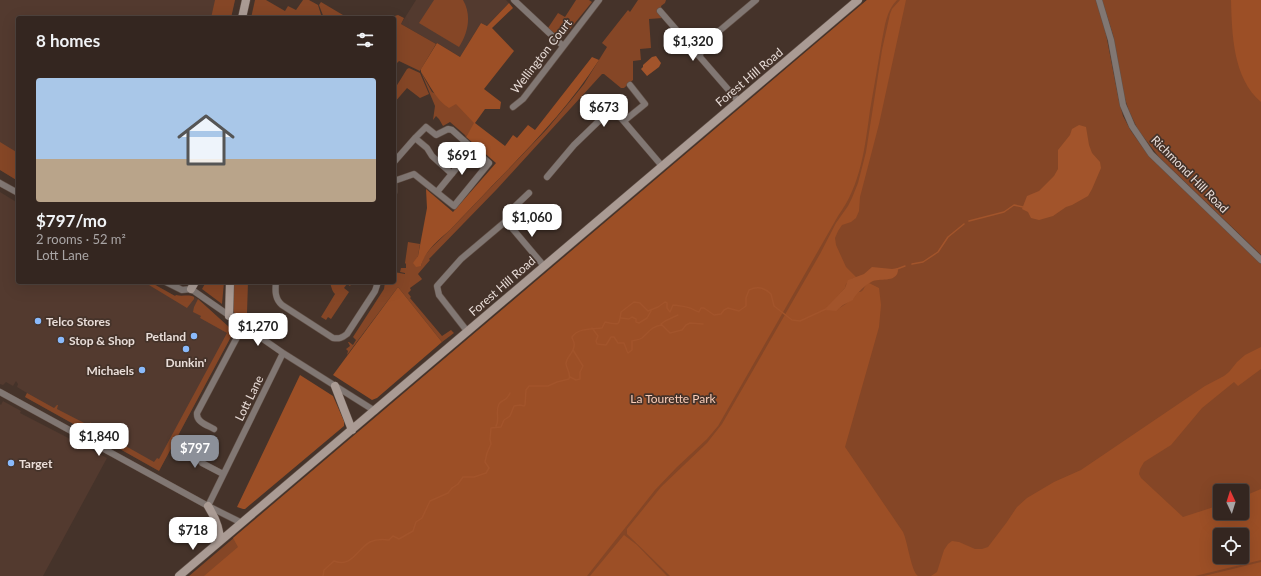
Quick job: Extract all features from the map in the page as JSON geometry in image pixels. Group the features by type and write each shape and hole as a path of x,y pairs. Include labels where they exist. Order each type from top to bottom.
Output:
{"street":[{"path":"242,16 246,0"},
{"path":"514,0 563,46"},
{"name":"Wellington Court","path":"513,106 523,99 599,0"},
{"path":"700,56 701,49 705,43 756,0"},
{"name":"Forest Hill Road","path":"179,576 858,0"},
{"name":"Richmond Hill Road","path":"1099,0 1111,40 1123,105 1139,138 1151,154 1261,260"},
{"path":"660,11 739,102"},
{"path":"624,121 645,104 630,85"},
{"path":"547,176 574,145 604,116 608,115 617,116 624,121 662,166"},
{"path":"396,160 426,127 436,135 447,130 452,130 489,162 454,206 414,174 396,181"},
{"path":"415,138 427,148 432,156 452,174"},
{"path":"437,192 473,148"},
{"path":"0,183 16,192"},
{"path":"468,331 439,295 437,286 461,259 506,221 509,212 529,193"},
{"path":"506,221 544,266"},
{"path":"170,284 182,290 191,289 283,353 375,411"},
{"path":"191,289 194,284"},
{"path":"229,316 230,284"},
{"path":"276,284 275,290 277,298 282,305 333,338 341,339 347,334 375,291 377,284"},
{"path":"214,429 198,421 196,417 197,413 243,326"},
{"name":"Lott Lane","path":"208,506 283,353"},
{"path":"335,386 352,430"},
{"path":"0,392 208,506 242,523"},
{"path":"177,446 198,458 202,463 223,474"},
{"path":"208,506 217,524 220,533 220,541"}],"shaded area":[{"path":"0,0 235,0 231,16 16,16 16,180 0,170"},
{"path":"416,0 506,0 509,3 487,26 481,23 460,57 401,24"},
{"path":"656,56 661,63 659,67 647,76 641,69 643,65 652,57"},
{"path":"1079,125 1086,127 1092,153 1100,162 1101,168 1092,189 1088,196 1066,207 1053,216 1039,220 1031,218 1028,212 1022,209 1027,196 1039,191 1054,176 1058,169 1058,150 1070,135 1072,129"},
{"path":"0,192 16,202 16,284 154,284 179,298 193,296 198,299 230,328 229,331 233,333 159,471 102,439 104,435 98,431 95,436 25,397 27,393 17,387 18,384 16,381 13,386 6,382 3,385 0,384"},
{"path":"872,267 892,269 898,268 898,273 893,278 871,282 859,292 853,300 843,305 836,311 824,310 845,288 848,280 864,274"},
{"path":"3,401 21,411 20,413 107,458 43,576 0,576 0,404 1,405"}],"green space":[{"path":"215,0 235,0 231,16 211,16"},
{"path":"255,0 266,0 285,11 288,6 296,10 303,0 309,0 318,5 321,16 251,16"},
{"path":"434,0 463,0 466,6 468,24 465,36 459,47 419,23"},
{"path":"576,0 589,0 592,2 566,34 558,35 554,33 548,28 558,13 565,17"},
{"path":"638,0 666,0 661,6 663,18 649,19 651,48 640,49 641,60 633,61 633,80 624,88 621,88 602,74 497,189 429,259 430,260 418,274 422,279 410,288 411,290 408,293 411,297 410,298 442,336 451,330 454,333 442,342 398,287 347,355 348,351 346,349 350,346 348,342 353,345 356,340 353,337 384,289 385,284 396,284 396,272 405,274 400,272 401,268 406,268 405,263 408,242 420,244 416,260 421,266 423,258 431,248 547,129 572,99 584,84 607,47 602,43 628,10 630,12"},
{"path":"867,0 1096,0 1105,29 1123,116 1131,131 1144,149 1261,263 1261,576 189,576"},
{"name":"La Tourette Park","path":"867,0 897,0 890,9 885,24 864,152 852,192 718,426 707,439 655,490 587,576 204,576 238,547 233,538"},
{"path":"900,0 906,0 879,124 860,197 859,211 856,218 851,222 842,225 835,238 836,245 846,267 857,278 853,278 846,284 845,288 825,310 833,310 842,307 857,293 862,291 869,283 879,288 881,305 879,327 845,447 903,532 913,569 918,576 670,576 627,534 627,529 661,487 707,443 722,424 820,254 836,223 848,206 858,183 866,152 882,50 890,14 892,9"},
{"path":"1102,0 1261,0 1261,255 1159,157 1138,130 1124,96 1113,35"},
{"path":"1231,0 1261,0 1261,102 1252,92 1239,68 1232,27"},
{"path":"321,2 345,16 323,16 319,5"},
{"path":"509,3 513,8 492,28 514,51 484,89 501,102 500,109 485,109 475,123 505,146 513,135 517,138 528,125 535,130 592,57 599,60 575,94 548,126 451,229 429,250 421,266 416,267 413,263 418,256 427,208 426,189 453,212 496,163 466,137 474,123 456,104 449,108 440,100 433,92 421,72 421,69 437,43 460,57 481,23 487,26"},
{"path":"398,15 404,18 401,24 436,44 420,71 399,61 396,62 396,16 395,16"},
{"path":"409,68 420,73 429,94 420,98 407,88 396,101 396,87"},
{"path":"421,72 432,92 456,103 475,123 466,137 450,122 443,126 436,116 433,120 435,106"},
{"path":"0,142 16,152 16,180 0,170"},
{"path":"147,284 154,284 175,296 194,297 187,308"},
{"path":"205,284 224,284 222,304 202,289"},
{"path":"234,284 248,284 247,313 250,319 249,321 240,315 237,316 233,311"},
{"path":"330,284 347,284 344,288 349,292 331,319 328,317 326,320 321,317 335,294"},
{"path":"398,287 442,342 377,398 372,400 333,375"},
{"path":"198,299 230,328 229,331 233,333 159,471 102,439 104,435 106,435 154,462 157,458 159,459 227,333 200,318 201,316 193,312"},
{"path":"1261,347 1261,369 1238,386 1234,382 1202,408 1171,445 1144,462 1139,474 1141,478 1183,517 1213,507 1213,520 1249,520 1249,494 1261,489 1261,560 1249,563 1249,528 1213,528 1213,564 1244,564 1195,576 931,576 937,572 944,550 952,541 959,542 975,549 988,547 1017,507 1027,498 1054,482 1081,470 1205,386 1224,376 1245,355"},
{"path":"300,375 333,396 344,421 344,426 245,509 237,507"},
{"path":"27,393 54,408 58,405 57,409 88,425 91,422 90,427 98,431 95,436 25,397"},
{"path":"624,535 637,545 667,576 590,576"},
{"path":"1261,562 1261,576 1204,576"}],"waterway":[{"path":"969,221 1004,212 1014,205 1023,207"},
{"path":"912,264 923,262 938,252 948,237 964,224"},
{"path":"897,269 905,266"},
{"path":"323,576 324,570 334,561 345,562 350,560 370,542 375,540 389,540 393,536 399,539 413,531 416,522 422,518 430,501 448,493 463,477 474,477 486,473 489,468 485,462 491,444 491,428 501,427 504,420 510,416 514,406 525,405 526,390 529,386 548,386 569,379 566,361 574,349 572,337 575,334 586,330 602,328 605,322 614,324 618,323 621,312 634,302 640,303 648,311 665,302 667,303 667,308 670,312 674,305 699,312 701,308 704,308 714,315 721,314 728,308 739,311 746,306 746,298 749,290 758,288 764,289 771,294 774,306 792,320 800,321 826,309"},
{"path":"621,318 629,319 632,317 639,323 647,318 651,311"},
{"path":"661,324 678,315"},
{"path":"592,328 598,336 596,341 597,344 606,345 611,337 614,337 618,343 624,343 628,353 632,350 632,341 639,340 656,327 662,325 670,333 682,330 690,323 703,324"},
{"path":"570,377 576,380 580,379 580,372 583,366 573,350"},
{"path":"496,426 498,421 497,410 499,404 507,398 510,393"}],"place":[{"name":"Telco Stores","path":"38,321"},
{"name":"Petland","path":"194,336"},
{"name":"Stop & Shop","path":"61,340"},
{"name":"Dunkin'","path":"186,349"},
{"name":"Michaels","path":"142,370"},
{"name":"Target","path":"11,463"}]}
